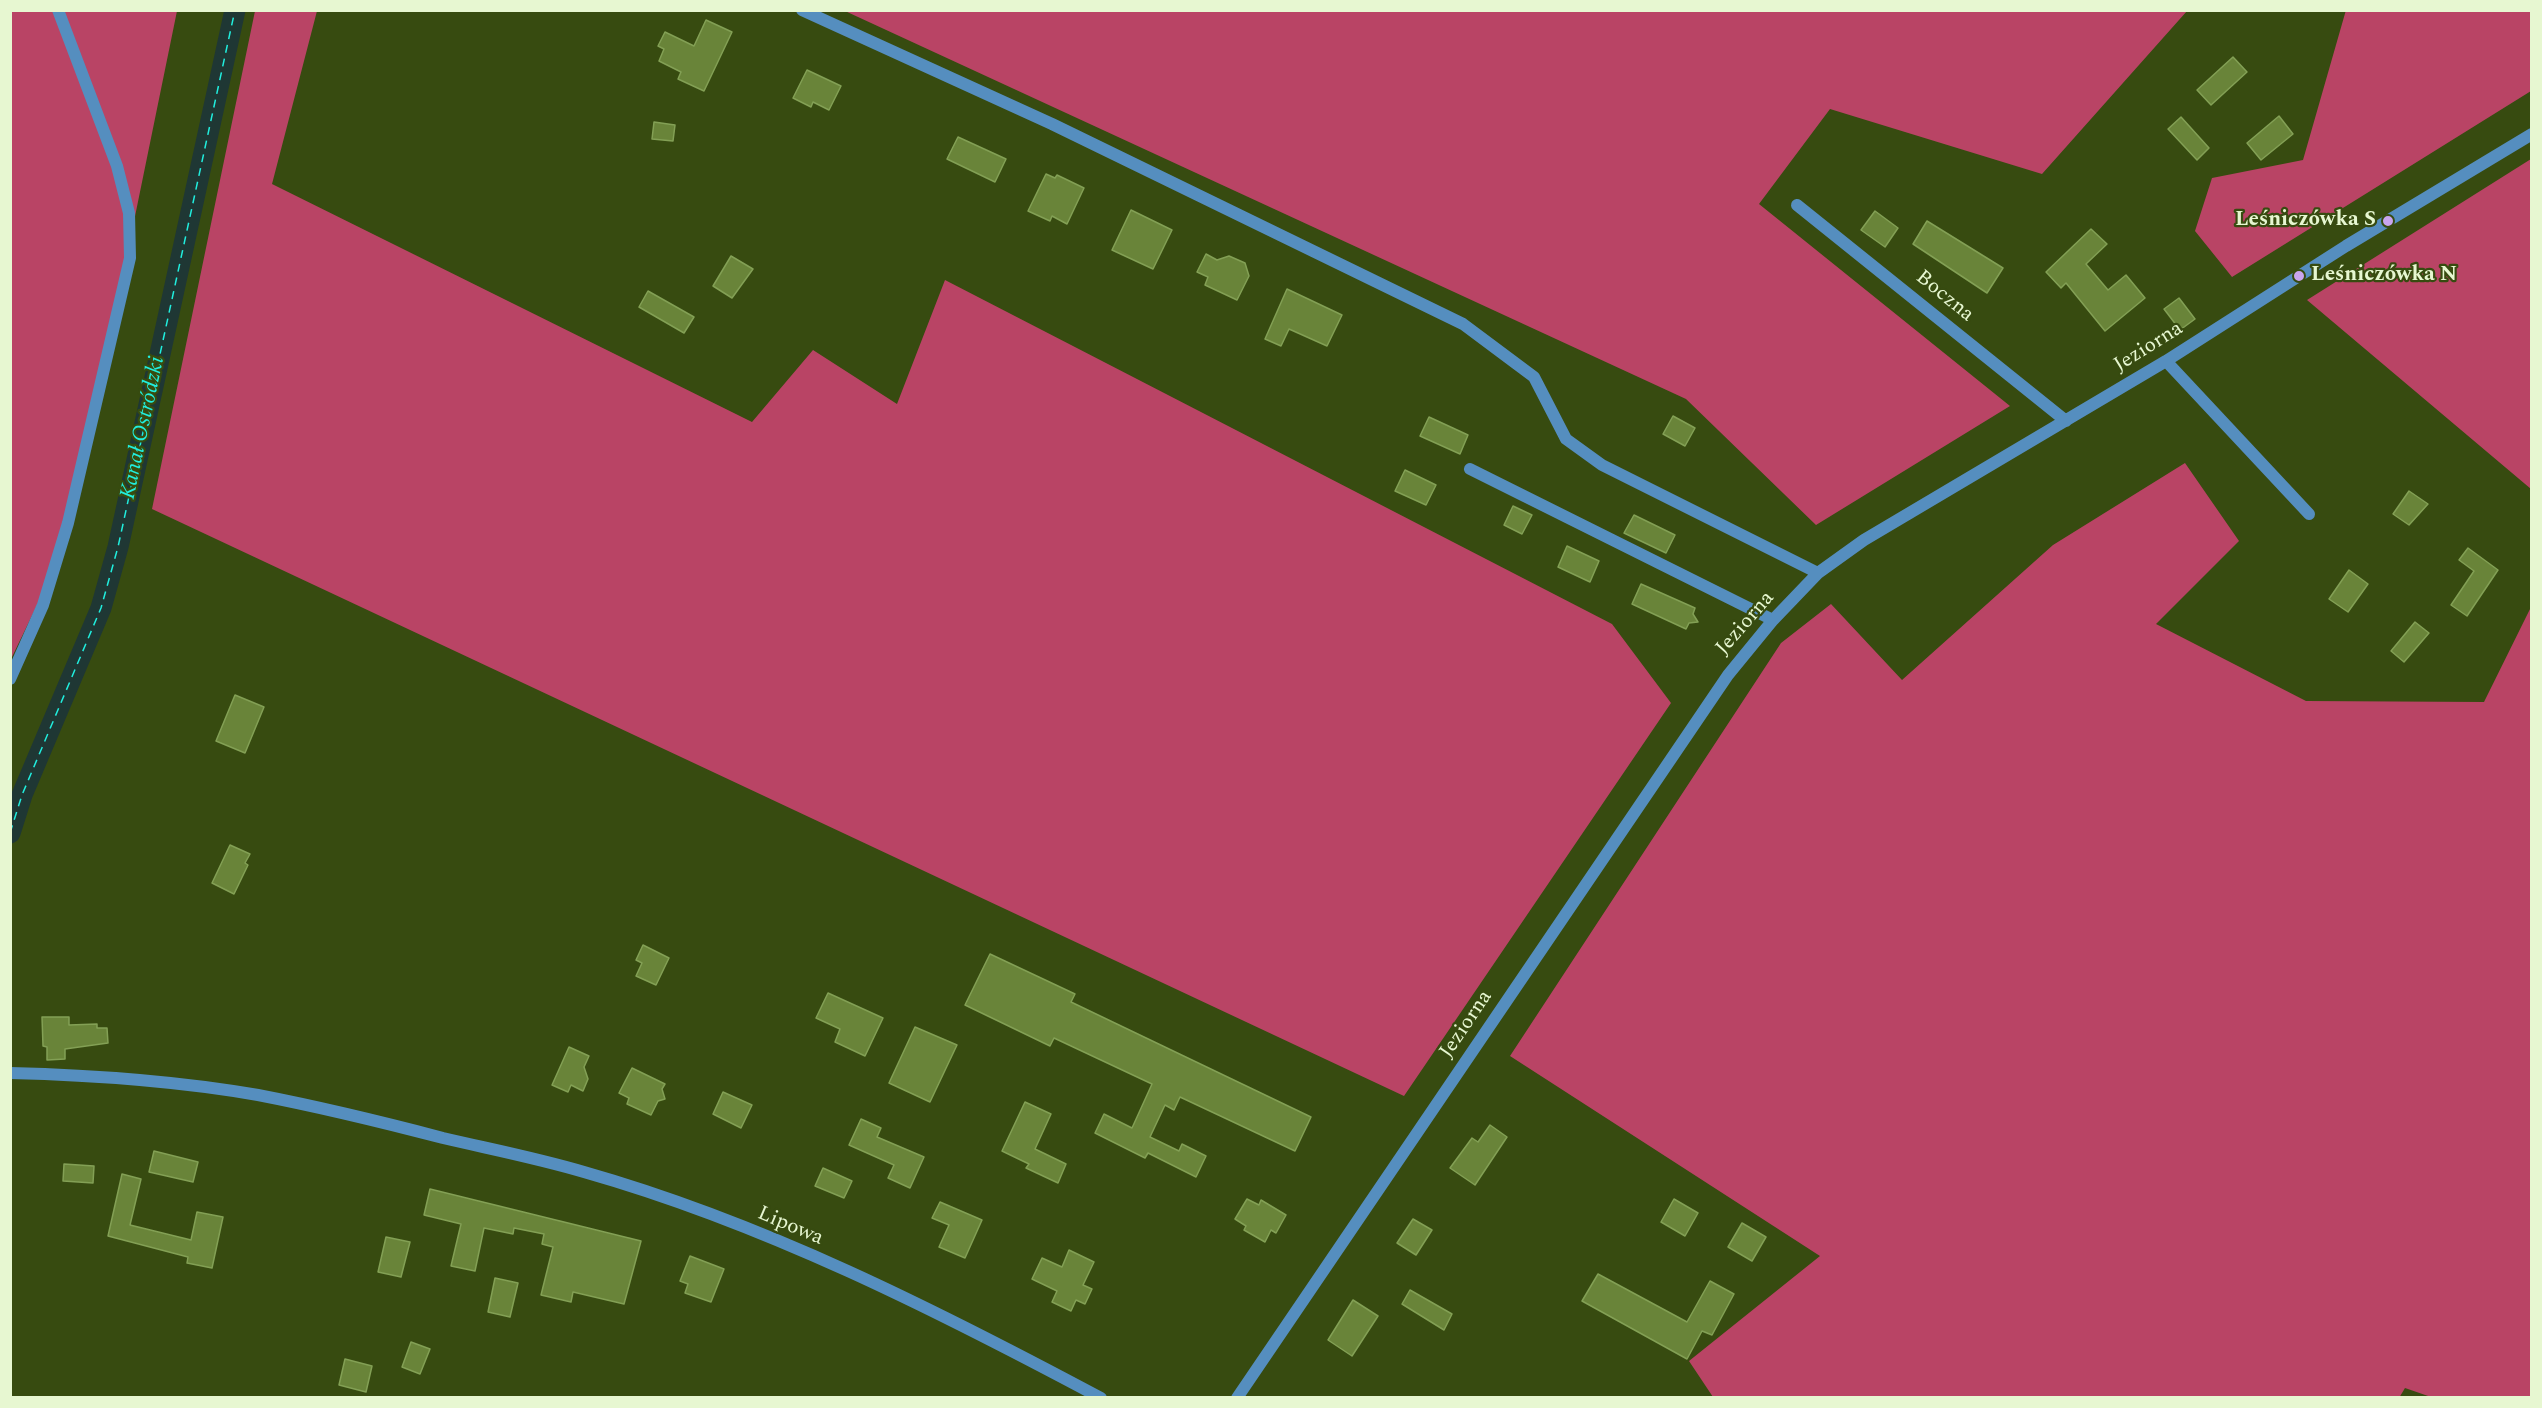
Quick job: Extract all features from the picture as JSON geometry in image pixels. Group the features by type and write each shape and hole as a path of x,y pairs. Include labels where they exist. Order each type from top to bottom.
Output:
{"street":[{"path":"10,679 43,605 68,523 130,258 129,213 117,166 58,10"},
{"path":"802,10 1052,124 1464,324 1534,377 1566,439 1602,465 1818,573"},
{"name":"Jeziorna","path":"1237,1398 1728,675 1773,620 1818,573 1873,534 2166,361 2346,246 2532,134"},
{"name":"Boczna","path":"1797,206 2066,421"},
{"path":"2166,361 2309,514"},
{"path":"1470,469 1773,620"},
{"name":"Lipowa","path":"12,1073 145,1081 255,1095 347,1113 584,1172 700,1211 899,1296 1101,1398"}],"shaded area":[{"path":"2187,10 2042,174 1830,109 1759,204 2010,406 1816,525 1686,399 845,11"},
{"path":"2346,10 2531,11 2531,91 2232,277 2195,231 2212,178 2303,160"},
{"path":"11,11 177,11 69,539 11,659"},
{"path":"255,11 317,11 272,184 752,422 813,350 897,404 945,280 1612,624 1671,703 1404,1096 152,509"},
{"path":"2531,159 2531,489 2307,300"},
{"path":"2185,463 2239,541 2156,624 2306,701 2484,702 2531,607 2531,1394 2529,1398 2431,1397 2405,1388 2399,1398 1713,1397 1689,1361 1820,1256 1510,1056 1781,643 1831,604 1902,680 2053,545"}],"building":[{"path":"706,20 732,32 704,91 678,79 681,72 659,61 664,49 658,46 665,32 694,46"},
{"path":"2233,57 2247,72 2211,105 2197,90"},
{"path":"807,70 841,86 829,110 813,102 811,107 793,98"},
{"path":"2279,116 2293,134 2261,160 2247,143"},
{"path":"2181,117 2209,148 2197,160 2168,129"},
{"path":"654,122 675,125 673,141 652,139"},
{"path":"958,137 1006,159 995,182 947,159"},
{"path":"1046,174 1055,178 1057,175 1084,188 1067,224 1052,216 1050,221 1028,211"},
{"path":"1131,210 1172,230 1153,269 1112,250"},
{"path":"1875,211 1898,228 1885,247 1861,230"},
{"path":"1927,221 2003,268 1987,293 1913,244"},
{"path":"2091,229 2107,244 2086,264 2108,290 2126,275 2145,298 2105,331 2066,283 2061,288 2046,272"},
{"path":"1206,254 1217,260 1229,256 1245,263 1249,276 1237,300 1205,285 1208,277 1197,272"},
{"path":"731,256 753,269 732,298 713,286"},
{"path":"1287,289 1342,315 1327,346 1289,329 1281,346 1265,339"},
{"path":"648,291 694,317 684,333 639,307"},
{"path":"2179,298 2195,319 2180,330 2164,309"},
{"path":"1673,416 1695,428 1685,446 1663,434"},
{"path":"1429,417 1468,435 1460,454 1420,436"},
{"path":"1405,470 1436,485 1426,505 1395,491"},
{"path":"2409,491 2428,504 2409,525 2393,514"},
{"path":"1513,506 1532,515 1522,534 1504,525"},
{"path":"1634,515 1675,535 1666,553 1624,533"},
{"path":"1567,546 1599,561 1590,582 1558,567"},
{"path":"2468,548 2498,570 2467,616 2451,605 2474,571 2459,560"},
{"path":"2349,570 2368,584 2348,612 2329,599"},
{"path":"1641,584 1695,608 1693,614 1698,622 1689,623 1686,629 1632,604"},
{"path":"2415,622 2429,633 2404,662 2391,651"},
{"path":"235,695 264,707 245,753 216,741"},
{"path":"230,845 250,854 245,863 248,865 234,894 212,883"},
{"path":"643,945 669,958 656,985 636,976 642,963 636,960"},
{"path":"990,954 1075,994 1071,1002 1311,1117 1295,1151 1180,1097 1174,1110 1165,1105 1150,1137 1179,1151 1182,1144 1206,1156 1196,1177 1148,1153 1145,1158 1095,1133 1104,1114 1132,1128 1152,1084 1054,1038 1050,1046 965,1005"},
{"path":"828,993 883,1018 865,1056 835,1042 840,1029 816,1018"},
{"path":"42,1017 69,1017 69,1025 97,1024 97,1028 107,1028 108,1043 65,1049 65,1059 47,1060 47,1047 43,1046"},
{"path":"915,1027 957,1045 930,1102 889,1083"},
{"path":"569,1047 589,1056 584,1067 588,1079 583,1091 571,1085 568,1092 552,1085"},
{"path":"632,1068 665,1084 662,1089 665,1099 658,1101 651,1115 627,1104 629,1098 619,1093"},
{"path":"723,1092 752,1105 741,1128 713,1114"},
{"path":"1025,1102 1051,1114 1035,1149 1066,1164 1058,1183 1026,1168 1029,1164 1002,1151"},
{"path":"861,1119 881,1128 877,1137 924,1157 910,1188 888,1178 894,1165 849,1145"},
{"path":"1490,1125 1507,1137 1475,1185 1450,1168 1472,1138 1478,1142"},
{"path":"154,1151 198,1162 193,1182 149,1172"},
{"path":"64,1164 94,1166 93,1183 63,1181"},
{"path":"823,1168 852,1181 844,1198 815,1186"},
{"path":"122,1174 141,1179 130,1225 191,1240 197,1212 223,1217 212,1268 187,1263 188,1257 108,1236"},
{"path":"430,1189 641,1241 624,1304 573,1292 571,1302 541,1295 553,1247 542,1244 544,1234 514,1228 513,1234 484,1228 475,1271 451,1266 461,1224 424,1215"},
{"path":"1247,1199 1259,1205 1261,1200 1286,1215 1276,1233 1271,1230 1265,1242 1244,1230 1246,1226 1235,1219"},
{"path":"1674,1199 1698,1213 1685,1236 1661,1222"},
{"path":"940,1202 982,1220 965,1258 939,1247 949,1225 932,1218"},
{"path":"1413,1219 1432,1230 1416,1255 1397,1243"},
{"path":"1742,1223 1766,1237 1752,1261 1728,1247"},
{"path":"386,1237 410,1242 401,1277 378,1272"},
{"path":"1069,1250 1094,1262 1083,1285 1092,1289 1085,1304 1076,1300 1071,1311 1052,1302 1057,1291 1032,1279 1042,1258 1062,1267"},
{"path":"690,1256 724,1269 711,1302 685,1293 688,1284 680,1281"},
{"path":"1598,1274 1687,1322 1710,1281 1734,1294 1712,1335 1702,1331 1687,1359 1582,1301"},
{"path":"495,1278 518,1283 510,1317 488,1312"},
{"path":"1410,1290 1452,1314 1444,1330 1402,1304"},
{"path":"1353,1300 1378,1316 1352,1356 1328,1340"},
{"path":"411,1342 430,1349 420,1374 402,1367"},
{"path":"345,1359 372,1366 366,1392 339,1385"}],"waterway":[{"name":"Kanał Ostródzki","path":"10,833 22,795 101,608 118,547 235,10"}],"ferry route":[{"path":"10,833 22,795 101,608 118,547 235,10"}],"place":[{"name":"Leśniczówka S","path":"2388,221"},
{"name":"Leśniczówka N","path":"2299,276"}]}
